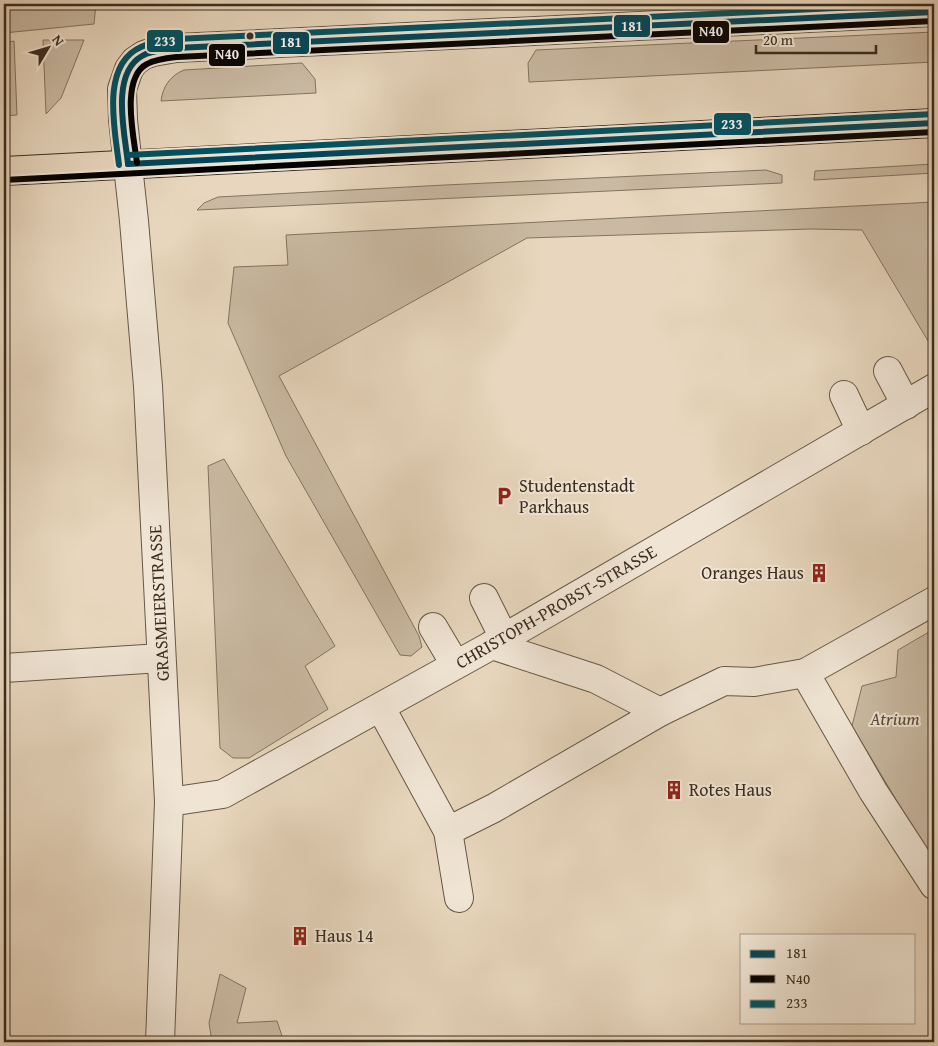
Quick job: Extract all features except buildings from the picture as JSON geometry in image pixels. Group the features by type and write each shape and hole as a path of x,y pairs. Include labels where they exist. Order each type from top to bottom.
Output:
{"main road":[{"path":"4,170 934,122"}],"street":[{"name":"GRASMEIERSTRASSE","path":"160,1042 169,802 148,386 123,120 122,90 129,69 144,55 176,48 934,12"},
{"path":"888,370 906,405"},
{"name":"CHRISTOPH-PROBST-STRASSE","path":"169,802 223,794 381,708 934,388"},
{"path":"844,395 861,431"},
{"path":"484,598 498,641 596,678 660,712"},
{"path":"448,831 494,808 660,712 724,681 754,682 805,673 934,601"},
{"path":"433,627 455,664"},
{"path":"4,668 162,658"},
{"path":"805,673 873,792 934,885"},
{"path":"381,708 448,831 459,898"}],"green space":[{"path":"4,4 96,4 94,24 4,33"},
{"path":"934,32 934,62 529,82 528,63 536,50"},
{"path":"43,40 84,40 61,98 46,114"},
{"path":"14,41 17,115 4,116 4,43"},
{"path":"302,63 315,79 316,93 161,101 163,91 168,82 184,70"},
{"path":"934,164 934,173 814,180 815,171"},
{"path":"766,170 782,175 782,183 197,210 204,203 218,197"},
{"path":"934,202 934,351 862,230 811,229 527,238 279,376 419,636 422,647 411,656 400,655 286,456 228,323 234,267 288,265 286,235"},
{"path":"224,459 335,646 305,666 328,709 249,758 233,758 220,748 208,466"},
{"name":"Atrium","path":"934,629 934,863 852,726 862,686 896,677 898,650"},
{"path":"220,974 246,988 237,1023 277,1021 284,1042 212,1042 209,1023"}],"transit line":[{"name":"233","path":"119,165 113,117 115,83 120,68 128,56 141,47 158,42 176,39 923,4"},
{"name":"181","path":"128,164 122,106 126,76 132,65 142,56 159,50 934,12"},
{"name":"N40","path":"137,163 131,109 131,95 134,82 139,71 147,64 162,59 934,21"},
{"name":"233","path":"128,155 934,114"},
{"name":"181","path":"128,164 934,123"},
{"name":"N40","path":"4,180 934,132"}],"place":[{"name":"Studentenstadt Parkhaus","path":"504,496"},
{"name":"Oranges Haus","path":"819,573"},
{"name":"Rotes Haus","path":"674,790"},
{"name":"Haus 14","path":"300,936"}]}
